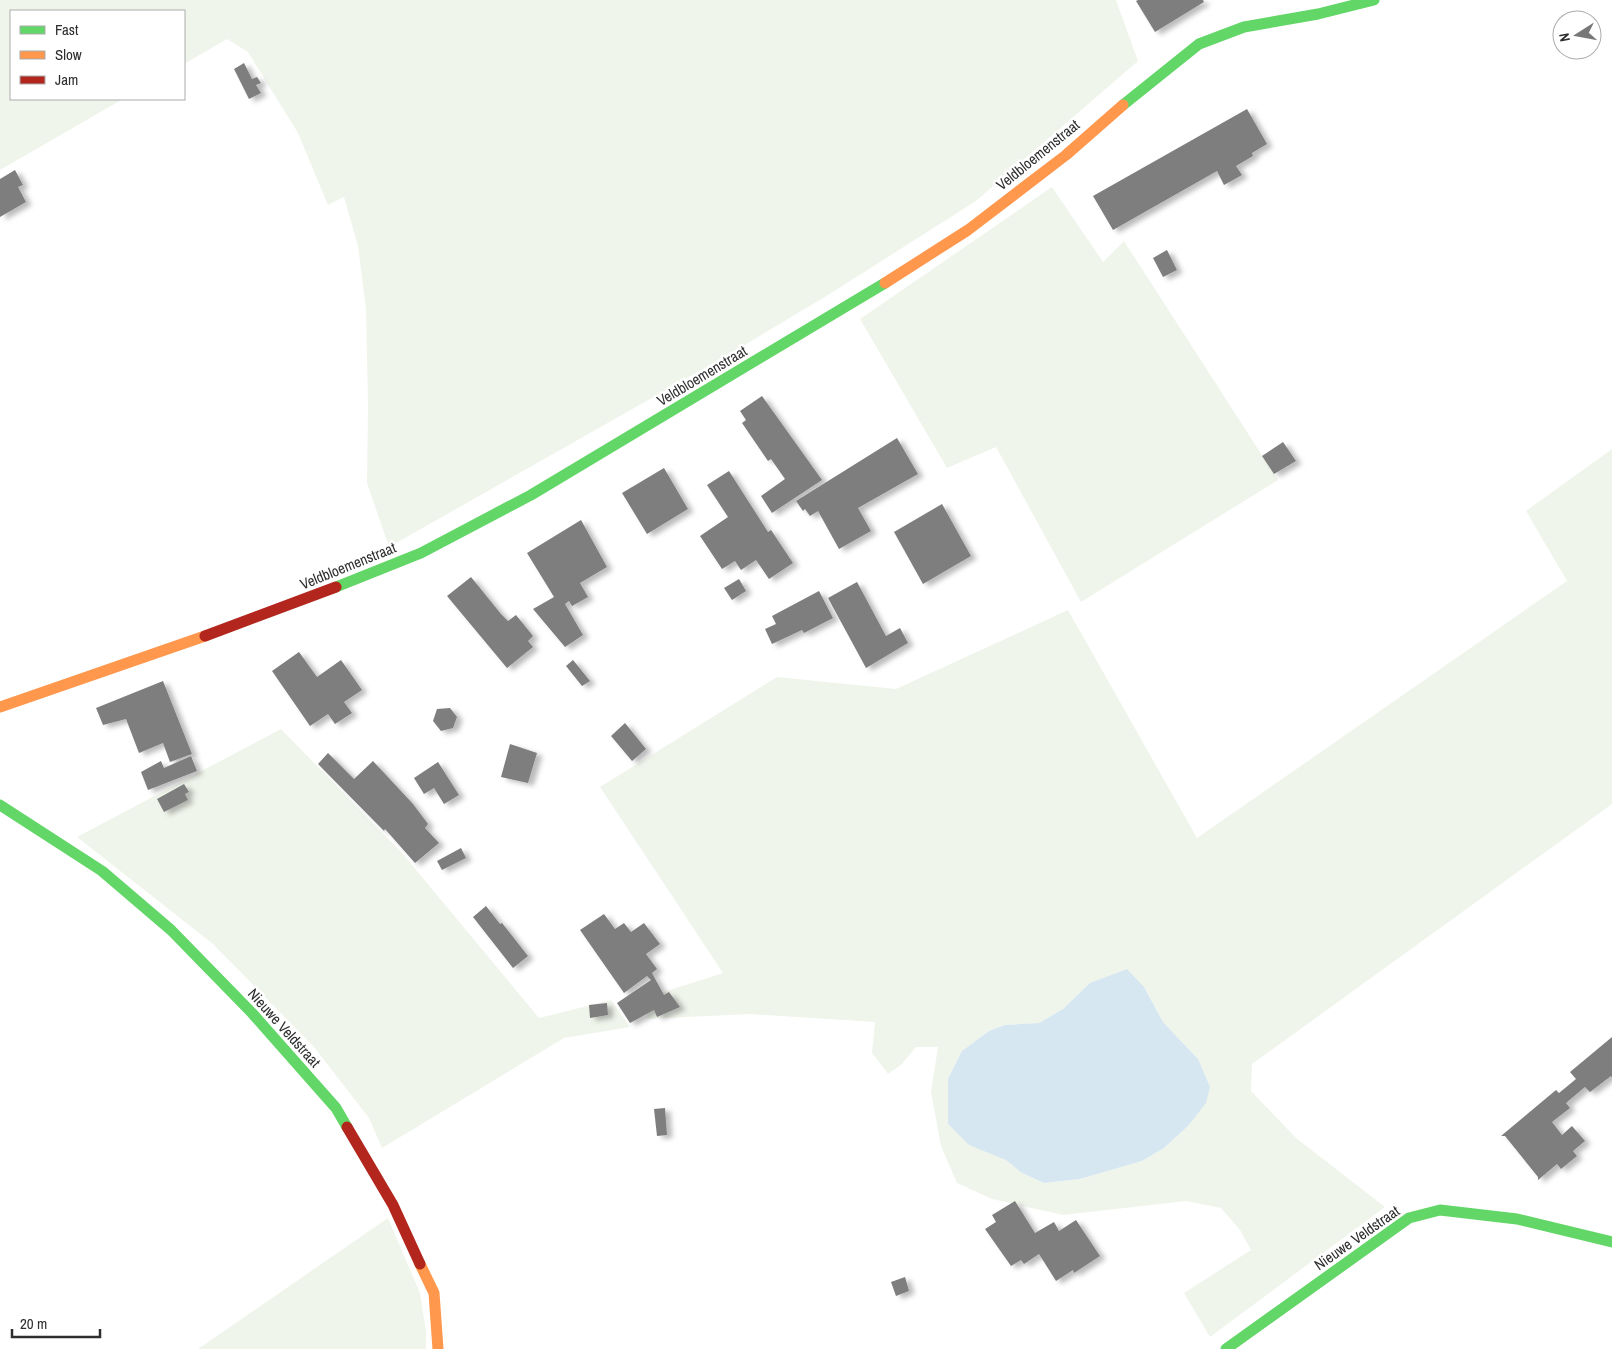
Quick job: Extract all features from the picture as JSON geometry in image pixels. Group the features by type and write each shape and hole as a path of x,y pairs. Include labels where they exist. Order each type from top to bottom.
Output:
{"street":[{"name":"Veldbloemenstraat","path":"0,707 285,608 421,553 556,480 861,298 968,230 1066,155 1124,104 1199,44 1244,27 1318,14 1374,0"},
{"name":"Nieuwe Veldstraat","path":"0,805 102,871 171,930 252,1013 336,1108 393,1205 434,1292 438,1349"},
{"name":"Nieuwe Veldstraat","path":"1226,1349 1409,1218 1440,1210 1517,1219 1612,1242"}],"shaded area":[{"path":"0,0 1116,0 1138,61 976,201 828,295 733,352 389,547 367,483 366,309 358,246 344,197 328,205 298,133 248,52 227,39 185,63 185,10 10,10 10,100 121,100 0,170"},
{"path":"1052,187 1103,262 1124,241 1278,480 1081,602 996,447 947,468 860,319"},
{"path":"1612,449 1612,804 1252,1064 1251,1091 1296,1138 1385,1207 1210,1337 1184,1293 1251,1250 1240,1230 1221,1208 1186,1201 1063,1215 992,1199 957,1183 941,1146 931,1092 938,1047 916,1047 902,1064 888,1074 872,1053 875,1022 750,1014 646,1019 651,996 723,973 600,787 777,677 896,689 1068,610 1197,838 1567,581 1526,511","holes":["1090,983 1144,987 1163,1022 1198,1059 1188,1126 1164,1148 1142,1161 1080,1179 1044,1183 1022,1173 1006,1160 962,1051 989,1031 1005,1025 1039,1023 1063,1009"]},
{"path":"281,729 402,853 539,1018 611,1000 630,1027 564,1038 382,1148 369,1118 314,1047 213,944 77,837"},
{"path":"388,1218 420,1293 426,1331 426,1349 198,1349"}],"water":[{"path":"1127,969 1144,987 1163,1022 1198,1059 1210,1087 1206,1103 1188,1126 1164,1148 1142,1161 1080,1179 1044,1183 1022,1173 1006,1160 969,1145 948,1124 948,1079 962,1051 989,1031 1005,1025 1039,1023 1063,1009 1090,983"}],"building":[{"path":"1203,0 1204,2 1155,32 1136,1"},
{"path":"244,63 252,79 257,77 261,83 256,85 261,93 249,99 234,69"},
{"path":"1247,109 1267,144 1252,153 1253,156 1236,166 1242,175 1224,185 1217,171 1113,230 1093,196"},
{"path":"15,170 23,185 18,187 26,202 0,217 0,179"},
{"path":"1167,250 1177,270 1163,277 1153,258"},
{"path":"762,396 822,480 772,513 761,496 785,479 771,459 768,461 742,423 746,420 740,411"},
{"path":"897,438 918,474 858,508 871,531 839,549 818,511 810,516 805,509 803,511 796,501"},
{"path":"1283,442 1296,461 1274,474 1262,456"},
{"path":"664,468 688,509 647,534 622,493"},
{"path":"729,471 768,532 771,530 793,563 769,579 756,560 741,570 735,561 722,569 700,536 728,517 707,485"},
{"path":"942,504 971,556 923,584 894,532"},
{"path":"581,520 607,567 580,583 588,597 572,606 569,601 565,604 583,635 565,647 533,609 554,597 527,553"},
{"path":"471,577 508,621 516,615 533,636 528,641 533,647 507,668 447,596"},
{"path":"739,579 746,591 732,600 724,588"},
{"path":"857,582 886,636 900,628 908,643 866,668 828,598"},
{"path":"819,591 833,618 804,633 802,630 772,644 765,629 776,624 772,616"},
{"path":"299,652 317,677 341,660 362,690 344,702 352,713 335,724 328,714 310,726 272,671"},
{"path":"573,660 590,681 582,686 566,666"},
{"path":"163,681 192,754 170,762 163,743 139,753 126,719 103,725 96,708"},
{"path":"450,708 457,717 453,728 441,731 433,721 437,709"},
{"path":"625,723 646,749 632,761 611,736"},
{"path":"510,744 537,753 528,783 501,777"},
{"path":"328,753 354,779 373,761 413,804 428,824 425,828 439,843 415,863 385,829 384,831 318,764"},
{"path":"191,756 197,771 148,790 141,772 161,761 164,768"},
{"path":"438,762 459,795 444,804 434,788 424,794 414,778"},
{"path":"184,784 189,792 185,794 188,800 164,812 157,799"},
{"path":"461,848 466,858 442,870 437,861"},
{"path":"486,906 528,956 513,968 473,917"},
{"path":"604,914 615,929 624,923 631,932 644,923 660,944 646,954 657,969 652,973 664,995 669,992 680,1007 657,1017 654,1010 630,1023 617,1003 651,980 647,976 624,993 580,930"},
{"path":"607,1003 608,1015 590,1018 589,1005"},
{"path":"1612,1037 1612,1078 1611,1076 1590,1092 1585,1087 1566,1103 1570,1108 1552,1122 1562,1135 1572,1126 1585,1141 1573,1151 1577,1156 1561,1169 1557,1164 1538,1180 1538,1177 1505,1136 1501,1136 1556,1090 1559,1093 1576,1079 1570,1072"},
{"path":"665,1108 667,1135 657,1136 654,1109"},
{"path":"1015,1201 1035,1233 1054,1222 1059,1231 1076,1220 1100,1256 1074,1273 1073,1270 1056,1281 1039,1254 1024,1264 1021,1260 1011,1266 985,1229 996,1222 992,1215"},
{"path":"905,1277 909,1291 896,1296 891,1282"}],"traffic: fast":[{"path":"1123,105 1199,44 1244,27 1318,14 1374,0"},
{"path":"336,587 421,553 531,495 885,283"},
{"path":"0,805 102,871 171,930 252,1013 336,1108 347,1127"},
{"path":"1226,1349 1409,1218 1440,1210 1517,1219 1612,1242"}],"traffic: slow":[{"path":"885,283 968,230 1066,155 1123,105"},
{"path":"0,707 205,636"},
{"path":"420,1264 434,1293 438,1349"}],"traffic: jam":[{"path":"205,636 336,587"},
{"path":"347,1127 393,1205 420,1264"}]}
